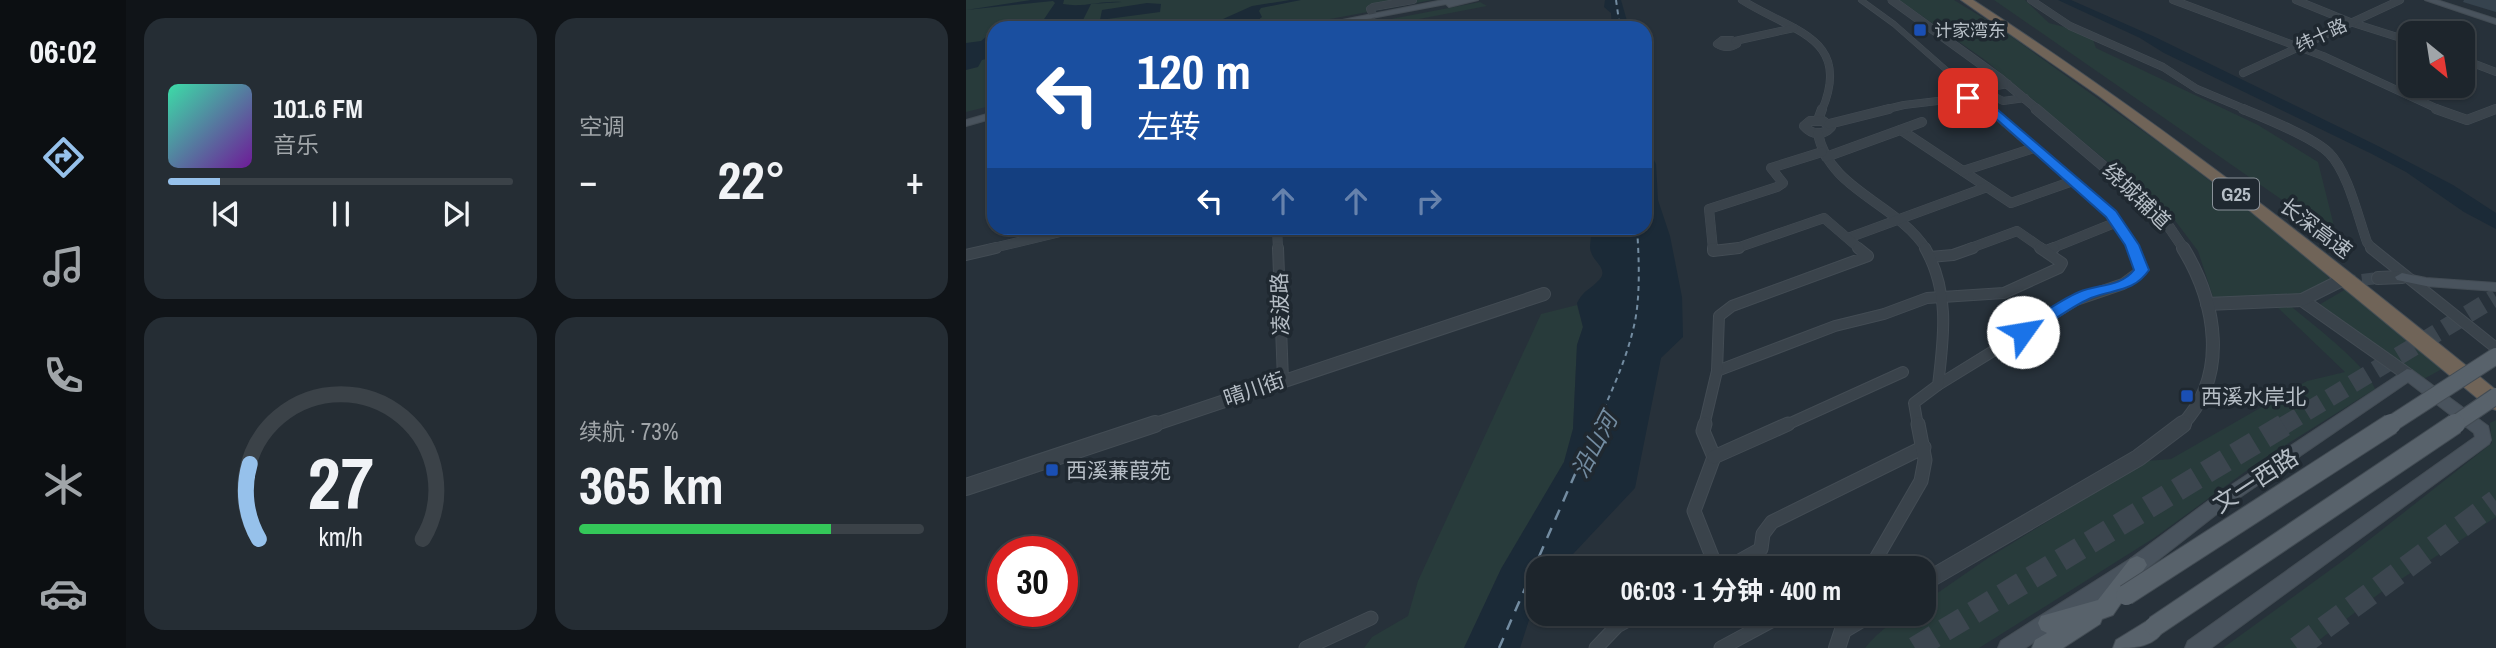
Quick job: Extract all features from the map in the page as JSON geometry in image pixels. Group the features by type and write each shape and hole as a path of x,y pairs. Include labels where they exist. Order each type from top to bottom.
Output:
{"highway":[{"name":"长深高速","path":"1966,0 2085,82 2336,269 2496,399"},
{"name":"长深高速","path":"1980,2 2229,178 2358,275 2496,387"}],"main road":[{"path":"1342,21 1416,2 1456,0"},
{"path":"1364,21 1474,0"},
{"path":"2428,0 2496,20"},
{"path":"2442,0 2496,20"},
{"path":"966,118 987,112"},
{"path":"966,123 987,117"},
{"path":"2402,277 2426,282 2496,287"},
{"name":"文一西路","path":"2043,648 2496,356"},
{"path":"2008,648 2137,565 2221,501 2407,374 2482,430 2483,440 2195,648"},
{"path":"2124,648 2496,399"},
{"path":"2049,623 2105,608 2137,565"}],"street":[{"path":"1741,0 1794,27 1822,51 1832,75 1818,120"},
{"path":"1861,0 1894,23 1983,96 2034,148 2117,222 2132,245 2142,270 2135,279 2122,286 2085,295 1938,385 1914,403 1924,447 1925,460 1921,481 1878,556"},
{"name":"绕城辅道","path":"1892,0 2025,98 2161,215 2182,242 2200,275 2215,336 2213,370 2200,403 2180,426 2153,449 1936,575"},
{"path":"2031,0 2062,22 2091,34 2112,47 2163,67 2205,94 2286,127 2329,153 2345,179 2367,243 2402,277 2496,348"},
{"path":"2173,0 2323,56 2450,115 2466,120 2496,109"},
{"path":"2296,0 2350,22 2398,37"},
{"name":"纬十路","path":"2244,73 2400,0"},
{"path":"1373,15 1370,9 1373,7 1393,1 1416,2"},
{"path":"1735,41 1794,27"},
{"path":"2475,64 2496,72"},
{"path":"1983,96 1991,87 2008,85"},
{"path":"1829,124 1829,131 1818,133 1810,132 1804,126 1810,121 1818,120 1829,124 1904,105 1983,96 2003,101 2025,98"},
{"path":"1714,457 1703,431 1717,371 1719,316 1723,312 1868,256 1824,218 1732,250 1713,251 1709,209 1783,183 1771,168 1824,155 1922,122"},
{"path":"1901,130 2011,203 2073,181"},
{"path":"1818,133 1818,145 1848,183 1899,219 1930,257 1942,295 1944,340 1938,385"},
{"path":"1963,171 2034,148"},
{"path":"1848,238 1987,187"},
{"path":"2046,251 2117,222"},
{"path":"1717,371 1835,326 1884,314 1942,295 2004,293 2059,268 2062,263 2017,231 1952,255 1930,257"},
{"path":"966,255 1048,235"},
{"name":"凌波路","path":"1276,235 1283,380"},
{"path":"2378,278 2402,277"},
{"path":"2207,303 2302,300 2338,282"},
{"name":"晴川街","path":"966,487 1544,294"},
{"path":"2302,300 2407,374"},
{"path":"1712,556 1694,511 1714,457 1903,372"},
{"path":"1752,556 1761,549 1763,534 1772,522 1924,447"},
{"path":"1306,648 1371,618"},
{"path":"1596,648 1617,626"},
{"path":"1721,648 1762,626"},
{"path":"1837,648 1845,626"}],"shaded area":[{"path":"966,0 1432,0 1320,21 987,21 987,107 966,112"},
{"path":"1899,0 1954,0 1998,27 2175,154 2308,257 2333,282 2298,298 2214,300 2198,251 2170,214 1985,60"},
{"path":"1994,0 2025,0 2049,23 2091,34 2096,48 2258,125 2318,162 2337,238"},
{"path":"1480,2 1487,6 1409,21 1381,21"},
{"path":"2346,289 2442,369 2422,380 2317,306"},
{"path":"1577,305 1583,327 1577,345 1573,429 1564,462 1501,569 1464,648 1364,648 1372,637 1408,616 1418,581 1541,314"},
{"path":"2277,307 2292,307 2325,334 2362,369 2375,389 2260,461 2154,538 1979,648 1865,648 1888,626 1936,626 1936,594 1988,558 2146,461 2171,459 2307,381 2345,372"},
{"path":"2496,420 2496,517 2380,593 2309,648 2223,648 2341,562 2492,443 2490,423"}],"water":[{"path":"1031,0 1064,0 1063,4 1091,4 1082,21 1043,21 1055,3 1053,1 966,10"},
{"path":"1301,0 1261,8 1259,11 1262,17 1257,21 1223,21 1252,6"},
{"path":"1605,0 1621,0 1627,21 1612,21 1611,13 1604,7"},
{"path":"2058,0 2071,0 2155,37 2453,185 2496,213 2496,229 2464,212 2406,172 2372,154"},
{"path":"1147,3 1161,4 1160,12 1100,20 1102,10"},
{"path":"987,36 987,59 982,60 978,67 966,70 966,43 981,41"},
{"name":"沿山河","path":"1652,156 1656,164 1658,200 1670,236 1682,297 1683,337 1661,358 1635,488 1571,556 1526,556 1527,626 1520,648 1464,648 1501,569 1564,462 1573,429 1577,345 1583,327 1577,303 1602,274 1590,250 1591,235 1652,235"}],"building":[{"path":"2496,0 2496,12 2463,2"}],"ferry route":[{"path":"1616,0 1619,21"},
{"path":"1596,426 1621,367 1636,318 1639,279 1637,235"},
{"path":"1499,648 1597,424"}],"tunnel":[{"path":"2344,282 2378,278"},
{"path":"2283,426 2496,297"},
{"path":"1915,648 2286,424"},
{"path":"2297,648 2496,501"}],"place":[{"name":"计家湾东","path":"1920,30"},
{"name":"西溪水岸北","path":"2187,396"},
{"name":"西溪蒹葭苑","path":"1052,470"}],"route":[{"path":"1968,98 1978,97 2111,214 2132,245 2142,270 2135,279 2122,286 2085,295 2023,332"}]}
